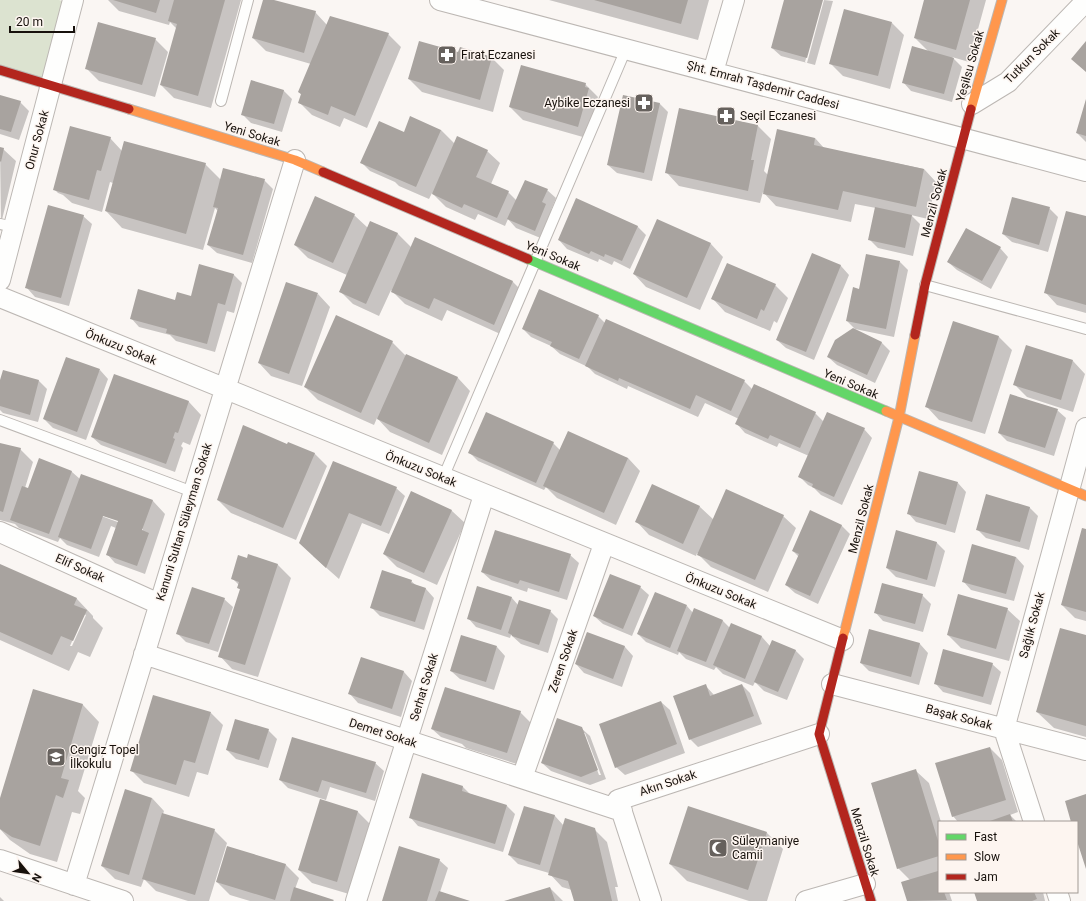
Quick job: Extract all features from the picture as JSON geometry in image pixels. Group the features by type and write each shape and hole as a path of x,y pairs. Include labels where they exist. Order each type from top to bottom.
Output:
{"street":[{"name":"Onur Sokak","path":"0,280 7,226 51,86 73,0"},
{"name":"Şht. Emrah Taşdemir Caddesi","path":"440,0 477,5 626,49 1086,171"},
{"path":"713,72 734,0"},
{"name":"Yeşilsu Sokak","path":"963,138 1002,0"},
{"name":"Tutkun Sokak","path":"972,104 1008,82 1086,1"},
{"name":"Yeni Sokak","path":"0,70 295,160 1078,492"},
{"name":"Menzil Sokak","path":"868,893 819,734 900,417 925,285 963,138"},
{"name":"Kanuni Sultan Süleyman Sokak","path":"74,885 295,160"},
{"name":"Önkuzu Sokak","path":"0,297 843,640"},
{"name":"Sağlık Sokak","path":"1004,729 1078,492 1086,428"},
{"name":"Serhat Sokak","path":"356,901 484,495"},
{"name":"Elif Sokak","path":"0,532 159,604"},
{"name":"Zeren Sokak","path":"522,778 604,544"},
{"name":"Demet Sokak","path":"144,654 622,811"},
{"name":"Başak Sokak","path":"832,684 1086,750"},
{"path":"1004,729 1034,821"},
{"name":"Akın Sokak","path":"622,811 618,800 819,734"},
{"path":"622,811 651,901"},
{"path":"0,860 123,901"},
{"path":"806,901 868,893"}],"lane":[{"path":"220,101 248,0"},
{"path":"443,478 626,49"},
{"path":"925,285 1086,329"},
{"path":"0,420 194,492"}],"green space":[{"path":"0,0 59,0 72,4 51,86 0,70"}],"building":[{"path":"113,0 160,0 156,13"},
{"path":"174,0 225,0 198,96 160,85 177,24 168,21"},
{"path":"263,0 274,0 316,11 304,53 252,38"},
{"path":"594,0 688,0 681,24"},
{"path":"784,0 823,0 807,58 771,48"},
{"path":"924,0 970,0 956,50 914,38"},
{"path":"844,9 892,22 878,76 829,64"},
{"path":"330,16 389,33 355,116 331,106 328,115 298,103 301,94 298,92"},
{"path":"98,22 156,38 142,85 85,69"},
{"path":"419,41 458,52 460,47 492,57 480,100 408,79"},
{"path":"1086,41 1086,72 1071,59"},
{"path":"912,46 954,58 944,94 902,83"},
{"path":"521,65 586,83 585,87 589,88 578,127 509,107"},
{"path":"251,80 284,90 274,124 241,115"},
{"path":"0,95 21,101 11,132 0,129"},
{"path":"623,95 660,103 644,173 607,165"},
{"path":"1086,99 1086,136 1076,133"},
{"path":"679,108 758,125 751,160 754,160 748,191 665,173"},
{"path":"410,116 441,130 416,187 360,163 379,121 404,132"},
{"path":"70,126 111,137 101,171 97,170 89,200 53,190"},
{"path":"777,129 815,138 814,145 924,169 916,207 843,191 838,210 763,194"},
{"path":"457,136 488,150 476,177 509,191 497,218 464,204 462,208 432,194"},
{"path":"124,141 206,163 186,234 105,211"},
{"path":"0,147 4,148 1,162 0,161"},
{"path":"223,168 265,179 243,255 207,245 218,208 213,207"},
{"path":"525,180 548,189 542,202 546,204 535,231 507,219"},
{"path":"315,196 355,214 333,263 294,245"},
{"path":"1012,197 1050,207 1039,245 1002,234"},
{"path":"576,198 638,226 622,261 605,254 604,257 591,251 589,254 558,240"},
{"path":"48,205 84,215 61,298 25,288"},
{"path":"875,207 912,215 905,248 868,240"},
{"path":"1066,211 1086,216 1086,305 1044,293"},
{"path":"657,219 711,243 687,298 633,274"},
{"path":"370,221 398,233 366,304 339,292"},
{"path":"966,228 1001,247 982,281 947,262"},
{"path":"415,237 513,281 494,325 434,298 429,309 391,292"},
{"path":"812,253 841,265 806,352 776,340"},
{"path":"866,254 900,261 886,329 846,321 853,287 859,289"},
{"path":"727,263 776,284 764,311 761,309 757,319 711,299"},
{"path":"199,264 234,274 225,305 218,303 207,344 166,333 167,329 130,319 138,289 175,300 177,292 191,296"},
{"path":"286,282 318,293 289,374 258,363"},
{"path":"539,289 599,315 579,359 550,346 552,342 522,329"},
{"path":"336,315 393,341 361,413 304,387"},
{"path":"606,319 745,380 731,411 696,395 690,409 619,378 618,381 585,366"},
{"path":"953,321 999,336 972,422 925,407"},
{"path":"853,328 882,342 867,375 827,357 835,340"},
{"path":"1026,345 1073,360 1061,400 1013,385"},
{"path":"406,354 458,377 429,443 377,419"},
{"path":"66,357 100,369 77,432 43,419"},
{"path":"3,370 39,380 30,415 0,406 0,380"},
{"path":"114,374 189,401 178,433 175,432 173,438 175,439 166,464 91,437"},
{"path":"754,384 816,412 800,448 770,435 768,439 735,424"},
{"path":"1010,394 1058,409 1045,448 998,433"},
{"path":"486,412 554,442 536,483 468,453"},
{"path":"827,412 865,428 834,497 812,487 813,484 798,477"},
{"path":"243,425 287,444 288,442 315,453 283,528 217,500"},
{"path":"568,431 628,458 604,513 543,486"},
{"path":"0,443 21,448 3,512 0,511"},
{"path":"39,458 72,471 49,534 10,520 22,486 28,488"},
{"path":"333,461 397,487 381,526 349,513 326,568 299,543"},
{"path":"919,471 958,482 946,525 907,514"},
{"path":"81,474 153,500 142,530 149,533 137,566 106,555 118,521 103,516 91,549 58,537"},
{"path":"652,484 700,506 683,544 635,522"},
{"path":"726,489 784,515 755,580 697,555"},
{"path":"411,491 452,510 424,573 383,554"},
{"path":"986,494 1030,507 1020,542 976,530"},
{"path":"810,510 842,525 810,596 785,585 799,554 792,551"},
{"path":"1082,528 1086,529 1086,612 1061,605"},
{"path":"495,530 571,554 559,592 520,580 518,584 481,572"},
{"path":"896,530 937,542 927,580 886,568"},
{"path":"972,544 1016,557 1006,594 962,582"},
{"path":"248,554 278,564 245,665 218,657 240,589 237,588 239,582 231,579 238,555 247,558"},
{"path":"0,564 77,598 74,605 87,610 73,641 61,636 52,655 0,632"},
{"path":"382,570 412,580 411,583 426,588 415,622 370,608"},
{"path":"610,574 641,586 623,629 593,616"},
{"path":"882,583 923,594 915,624 874,613"},
{"path":"477,586 512,597 501,630 467,619"},
{"path":"192,587 225,598 209,644 176,634"},
{"path":"655,592 687,605 670,648 637,634"},
{"path":"958,594 1008,608 996,649 947,635"},
{"path":"519,600 551,610 539,645 512,636 508,633"},
{"path":"694,608 723,620 706,662 677,651"},
{"path":"731,623 762,636 745,679 713,665"},
{"path":"1060,628 1086,635 1086,726 1036,712"},
{"path":"869,629 920,643 911,677 860,663"},
{"path":"587,632 625,646 613,679 575,664"},
{"path":"461,635 497,646 486,682 450,671"},
{"path":"772,640 796,650 778,692 754,682"},
{"path":"943,649 993,663 983,697 934,684"},
{"path":"361,657 404,671 392,709 348,694"},
{"path":"706,684 710,696 742,684 754,716 689,740 673,696"},
{"path":"445,687 521,711 507,753 431,729"},
{"path":"33,689 83,704 61,778 69,780 63,798 56,795 40,846 12,837 0,829 0,798"},
{"path":"153,695 211,712 195,763 184,760 176,785 130,771"},
{"path":"661,701 677,744 615,768 599,724"},
{"path":"557,718 582,727 598,770 581,777 541,763"},
{"path":"235,719 269,729 259,760 226,750"},
{"path":"292,737 376,762 366,793 322,780 318,792 279,780"},
{"path":"990,747 1006,800 952,817 935,763"},
{"path":"916,769 938,841 938,856 897,869 871,783"},
{"path":"422,773 463,786 462,791 507,805 495,844 409,818"},
{"path":"125,789 152,798 129,875 101,866"},
{"path":"1086,794 1086,869 1078,844 1078,821 1071,821 1065,801"},
{"path":"320,799 358,811 337,882 298,870"},
{"path":"524,806 555,815 540,865 508,855"},
{"name":"Süleymaniye Camii","path":"688,806 767,832 748,890 669,864"},
{"path":"162,813 215,829 195,895 142,879"},
{"path":"1010,814 1013,821 990,821"},
{"path":"565,818 595,828 612,901 574,901 568,881 548,875"},
{"path":"227,846 286,864 275,900 216,882"},
{"path":"399,846 440,859 427,901 382,901"},
{"path":"938,871 938,893 944,893 947,900 907,901 901,882"},
{"path":"294,887 334,900 290,901"},
{"path":"550,887 555,901 504,901"},
{"path":"439,891 470,901 435,901"},
{"path":"974,893 1034,893 1037,899 1032,901 977,901"}],"traffic: fast":[{"path":"528,259 886,411"}],"traffic: slow":[{"path":"971,109 1002,0"},
{"path":"129,109 295,160 323,172"},
{"path":"843,638 899,417 915,335"},
{"path":"886,411 1086,496"}],"traffic: jam":[{"path":"0,70 129,109"},
{"path":"915,335 925,285 971,109"},
{"path":"323,172 528,259"},
{"path":"843,638 819,734 871,901"}],"place":[{"name":"Fırat Eczanesi","path":"447,55"},
{"name":"Aybike Eczanesi","path":"644,103"},
{"name":"Seçil Eczanesi","path":"726,116"},
{"name":"Cengiz Topel İlkokulu","path":"56,757"},
{"name":"Süleymaniye Camii","path":"718,848"}]}
